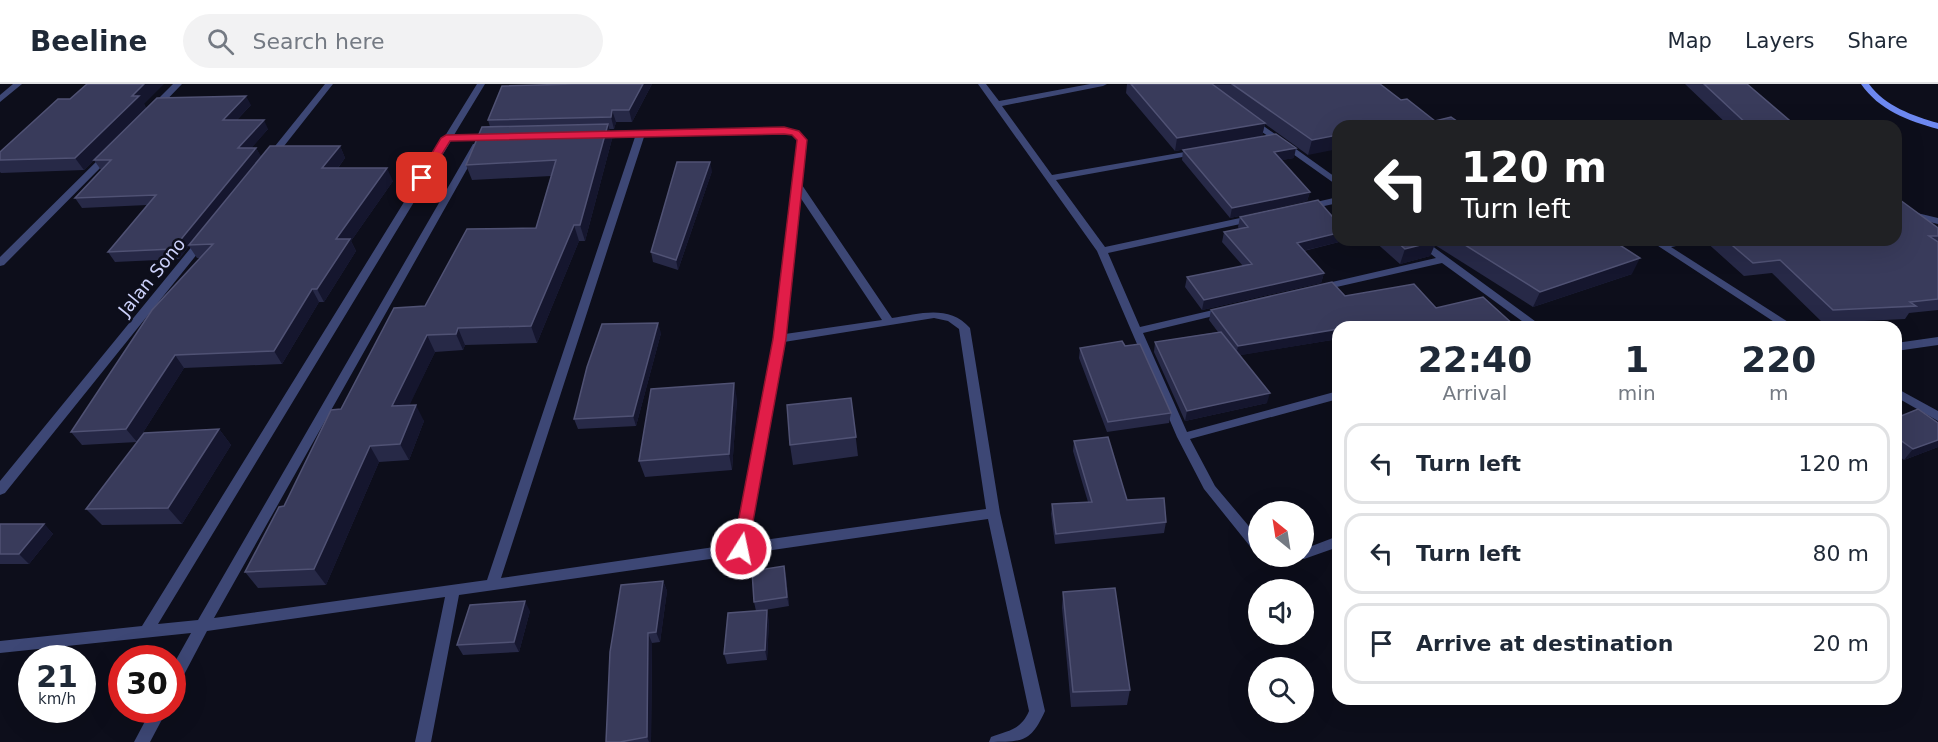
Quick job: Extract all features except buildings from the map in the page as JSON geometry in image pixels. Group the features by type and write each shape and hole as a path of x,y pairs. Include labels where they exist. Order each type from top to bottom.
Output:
{"main road":[{"path":"1864,84 1878,99 1899,112 1938,126"}],"street":[{"path":"0,99 18,84"},
{"path":"146,117 178,84"},
{"path":"262,167 329,84"},
{"path":"146,632 481,84"},
{"path":"982,84 1102,251 1183,437 1210,489 1248,534"},
{"path":"997,104 1103,84"},
{"path":"1238,111 1332,179"},
{"path":"583,136 784,130 795,133 802,140 779,339 741,549"},
{"path":"492,585 640,136"},
{"path":"446,138 504,137"},
{"path":"186,656 481,138"},
{"path":"1264,140 1276,138"},
{"path":"0,263 113,149"},
{"path":"1050,178 1208,150"},
{"path":"797,184 889,322"},
{"path":"1293,210 1332,201"},
{"path":"1902,212 1938,221"},
{"path":"1102,251 1271,215"},
{"name":"Jalan Sono","path":"0,490 210,232"},
{"path":"1426,246 1530,321"},
{"path":"1664,246 1782,321"},
{"path":"1308,291 1444,259"},
{"path":"1137,331 1239,307"},
{"path":"779,339 934,315 951,318 964,328 993,513 1037,711 1031,728 1012,740 996,742"},
{"path":"1902,346 1938,341"},
{"path":"1902,396 1938,417"},
{"path":"1183,437 1332,397"},
{"path":"0,647 202,626 993,513"},
{"path":"1314,550 1332,543"},
{"path":"423,742 453,590"},
{"path":"142,742 152,723"}],"route":[{"path":"422,178 446,138 640,136 784,130 795,133 802,140 779,339 741,549"}]}
